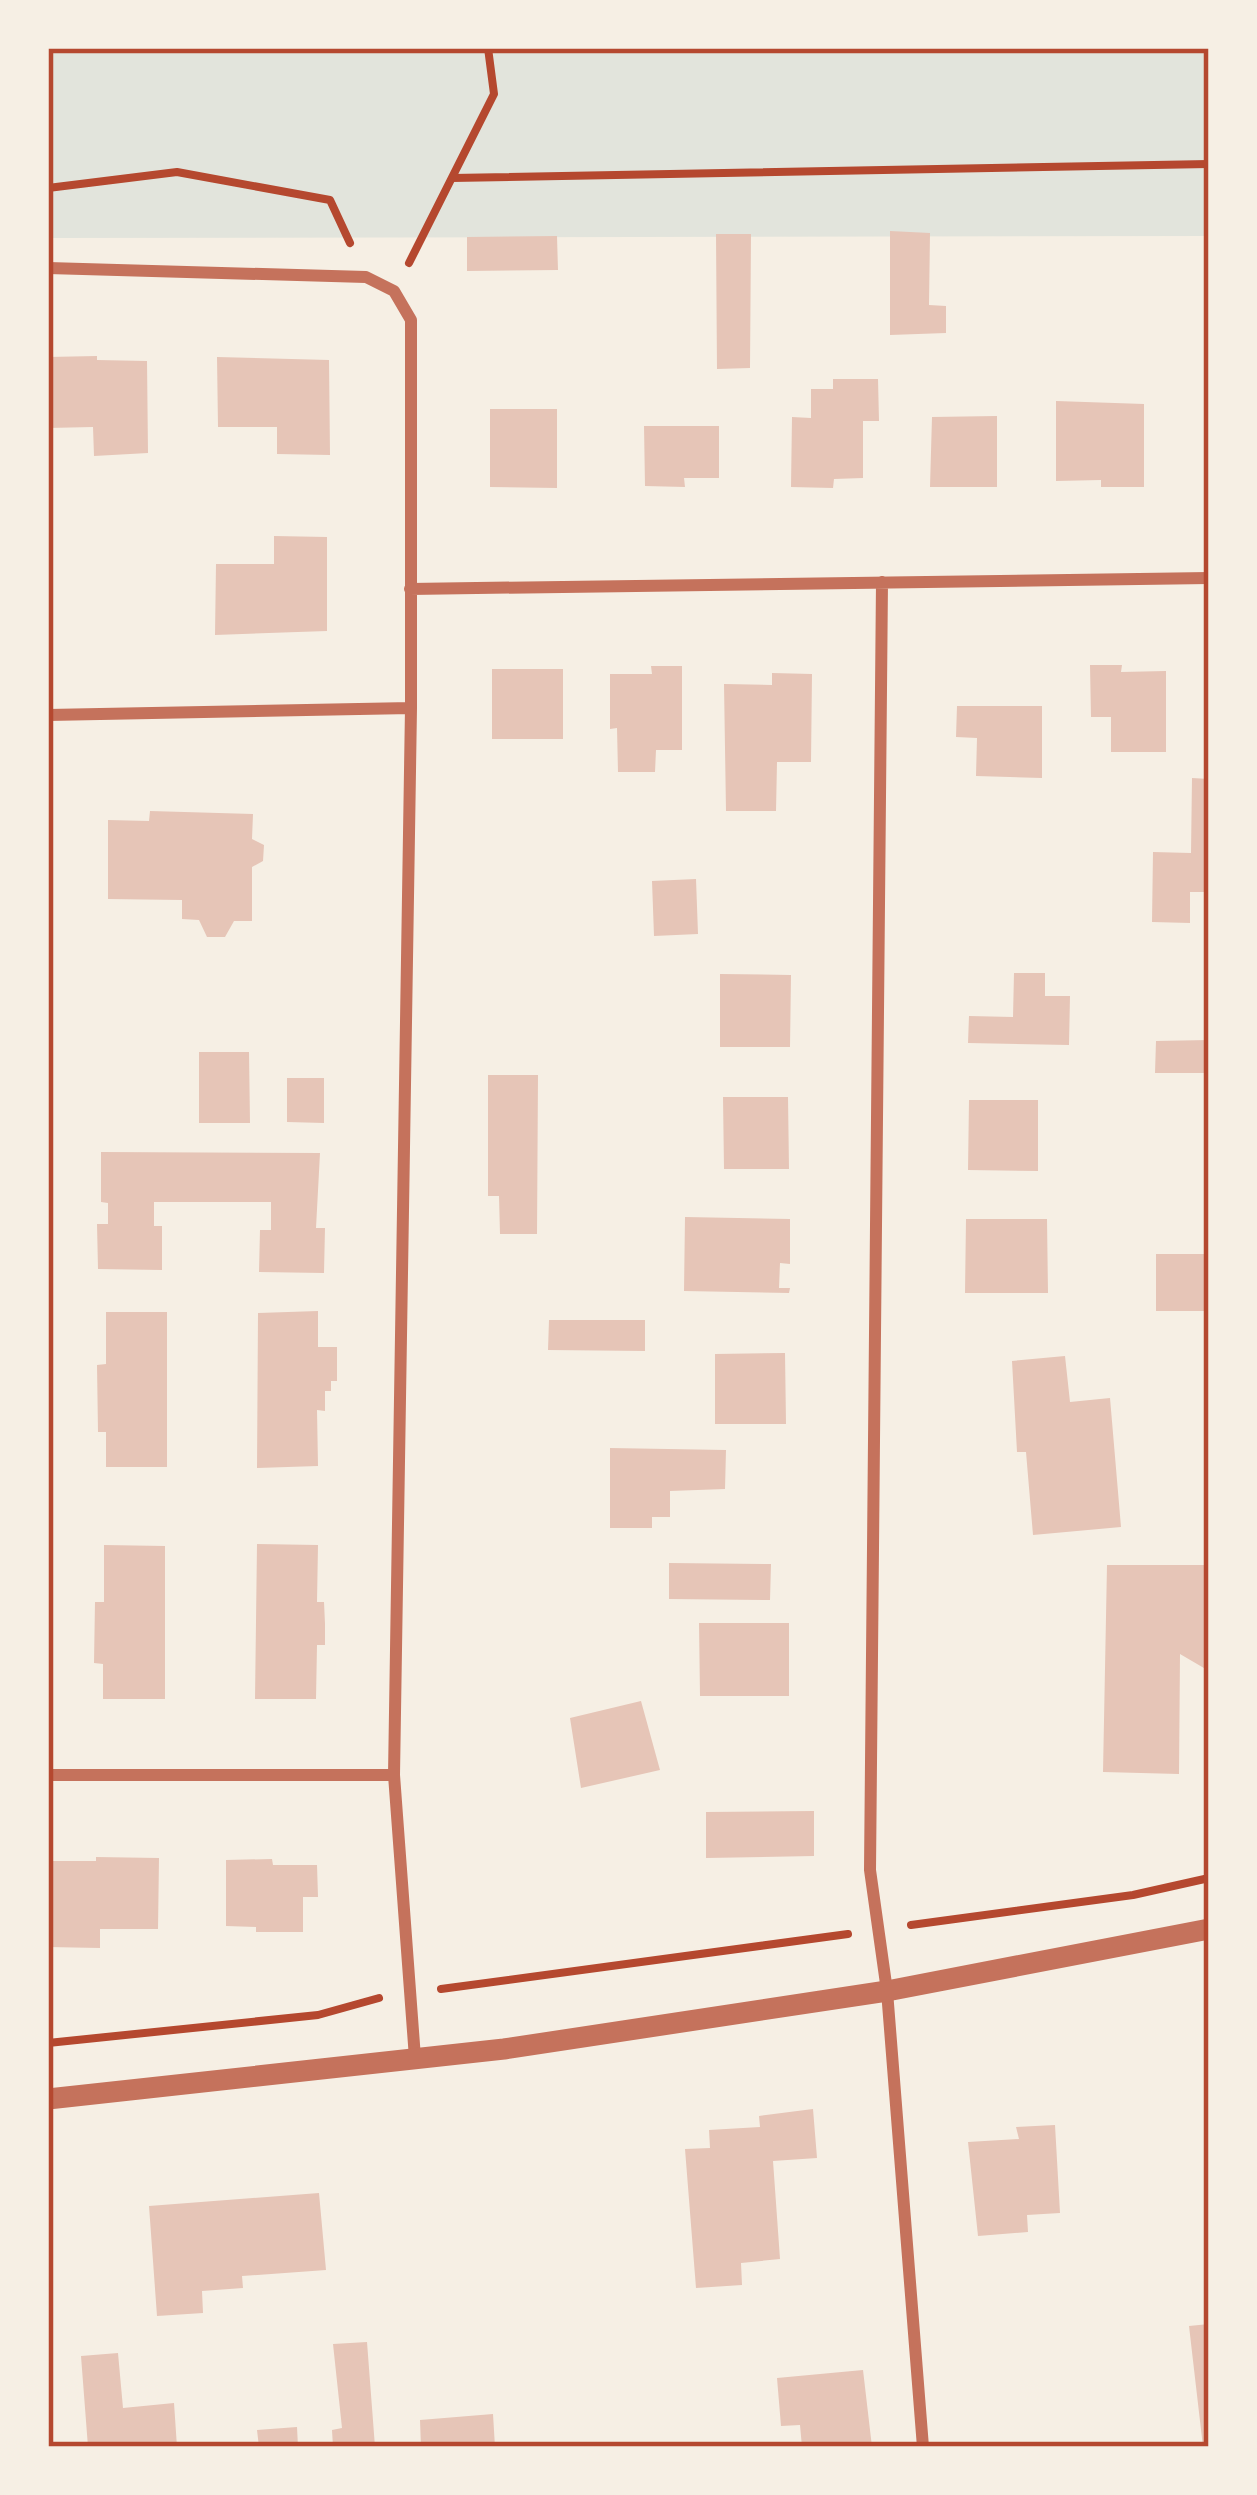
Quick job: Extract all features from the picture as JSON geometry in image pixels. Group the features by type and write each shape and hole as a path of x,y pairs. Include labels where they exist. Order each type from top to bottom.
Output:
{"street":[{"path":"48,268 366,278 394,291 411,320 411,708 394,1775 415,2058"},
{"path":"410,589 1209,578"},
{"path":"881,582 870,1870 886,1991 922,2447"},
{"path":"48,715 411,708"},
{"path":"48,1775 394,1775"},
{"path":"48,2099 504,2049 886,1991 1209,1929"}],"path":[{"path":"394,291 494,94 488,48"},
{"path":"452,178 1209,164"},
{"path":"48,188 177,172 330,200 366,278"},
{"path":"48,2043 318,2015 366,2000 1132,1894 1209,1878"}],"shaded area":[{"path":"48,48 1209,48 1209,236 48,238"}],"building":[{"path":"890,231 930,233 929,305 946,306 946,333 890,335"},
{"path":"716,234 751,234 750,368 717,369"},
{"path":"557,236 558,270 467,271 467,237"},
{"path":"97,356 97,360 147,361 148,453 94,456 93,427 48,428 48,357"},
{"path":"217,357 329,360 330,455 277,454 277,427 218,427"},
{"path":"833,379 878,379 879,421 863,421 863,478 834,479 833,488 791,487 792,417 811,418 811,389 833,389"},
{"path":"1056,401 1144,404 1144,487 1101,487 1101,480 1056,481"},
{"path":"490,409 557,409 557,488 490,487"},
{"path":"997,416 997,487 930,487 932,417"},
{"path":"644,426 719,426 719,478 684,478 685,487 645,486"},
{"path":"274,536 327,537 327,631 215,635 216,564 274,564"},
{"path":"1090,665 1122,665 1121,672 1166,671 1166,752 1111,752 1111,717 1091,717"},
{"path":"651,666 682,666 682,750 656,750 655,772 618,772 617,728 610,729 610,674 652,674"},
{"path":"492,669 563,669 563,739 492,739"},
{"path":"772,673 812,674 811,762 777,762 776,811 726,811 724,684 772,685"},
{"path":"957,706 1042,706 1042,778 976,776 977,738 956,737"},
{"path":"1192,778 1209,779 1209,892 1190,892 1190,923 1152,922 1153,852 1191,853"},
{"path":"150,811 253,814 252,839 264,845 263,861 252,867 252,921 234,921 225,937 207,937 199,920 182,919 182,900 108,899 108,820 149,821"},
{"path":"696,879 698,934 654,936 652,881"},
{"path":"1014,973 1045,973 1045,996 1070,996 1069,1045 968,1043 969,1016 1013,1017"},
{"path":"720,974 791,975 790,1047 720,1047"},
{"path":"1209,1040 1209,1073 1155,1073 1156,1041"},
{"path":"199,1052 249,1052 250,1123 199,1123"},
{"path":"488,1075 538,1075 537,1234 500,1234 499,1196 488,1196"},
{"path":"287,1078 324,1078 324,1123 287,1122"},
{"path":"723,1097 788,1097 789,1169 724,1169"},
{"path":"969,1100 1038,1100 1038,1171 968,1170"},
{"path":"101,1152 320,1153 316,1228 325,1228 324,1273 259,1272 260,1230 271,1230 271,1202 154,1202 154,1226 162,1226 162,1270 98,1269 97,1224 108,1224 108,1203 101,1202"},
{"path":"685,1217 790,1219 790,1264 780,1263 779,1288 790,1288 789,1293 684,1291"},
{"path":"966,1219 1047,1219 1048,1293 965,1293"},
{"path":"1156,1254 1209,1254 1209,1311 1156,1311"},
{"path":"318,1311 318,1347 337,1347 337,1381 331,1381 331,1391 325,1391 325,1411 317,1410 318,1466 257,1468 258,1313"},
{"path":"106,1312 167,1312 167,1467 106,1467 106,1432 98,1432 97,1365 106,1364"},
{"path":"549,1320 645,1320 645,1351 548,1350"},
{"path":"785,1353 786,1424 715,1424 715,1354"},
{"path":"1065,1356 1070,1402 1110,1398 1121,1527 1033,1535 1026,1452 1017,1452 1012,1361"},
{"path":"610,1448 726,1450 725,1489 670,1491 670,1517 652,1517 652,1528 610,1528"},
{"path":"257,1544 318,1545 317,1602 324,1602 325,1645 317,1645 316,1699 255,1699"},
{"path":"104,1545 165,1546 165,1699 103,1699 103,1664 94,1663 95,1602 104,1602"},
{"path":"669,1563 771,1564 770,1600 669,1599"},
{"path":"1107,1565 1209,1565 1209,1671 1180,1654 1179,1774 1103,1772"},
{"path":"699,1623 789,1623 789,1696 700,1696"},
{"path":"641,1701 660,1770 581,1788 570,1718"},
{"path":"814,1811 814,1856 706,1858 706,1812"},
{"path":"96,1857 159,1858 158,1929 100,1929 100,1948 48,1947 48,1861 96,1861"},
{"path":"272,1859 273,1865 317,1865 318,1897 303,1897 303,1932 256,1932 256,1927 226,1926 226,1860"},
{"path":"813,2109 817,2158 773,2161 780,2259 741,2263 742,2285 696,2288 685,2149 710,2148 709,2130 760,2127 759,2116"},
{"path":"1055,2125 1060,2213 1027,2215 1028,2232 978,2236 968,2142 1019,2139 1016,2127"},
{"path":"319,2193 326,2270 242,2276 243,2288 202,2291 203,2313 157,2316 149,2206"},
{"path":"1209,2324 1209,2447 1203,2447 1189,2326"},
{"path":"367,2342 375,2447 333,2447 332,2430 342,2428 333,2344"},
{"path":"118,2353 123,2408 174,2403 177,2447 88,2447 81,2356"},
{"path":"863,2370 872,2447 802,2447 800,2425 781,2426 777,2378"},
{"path":"493,2414 495,2447 421,2447 420,2420"},
{"path":"297,2427 298,2447 259,2447 257,2430"}]}
